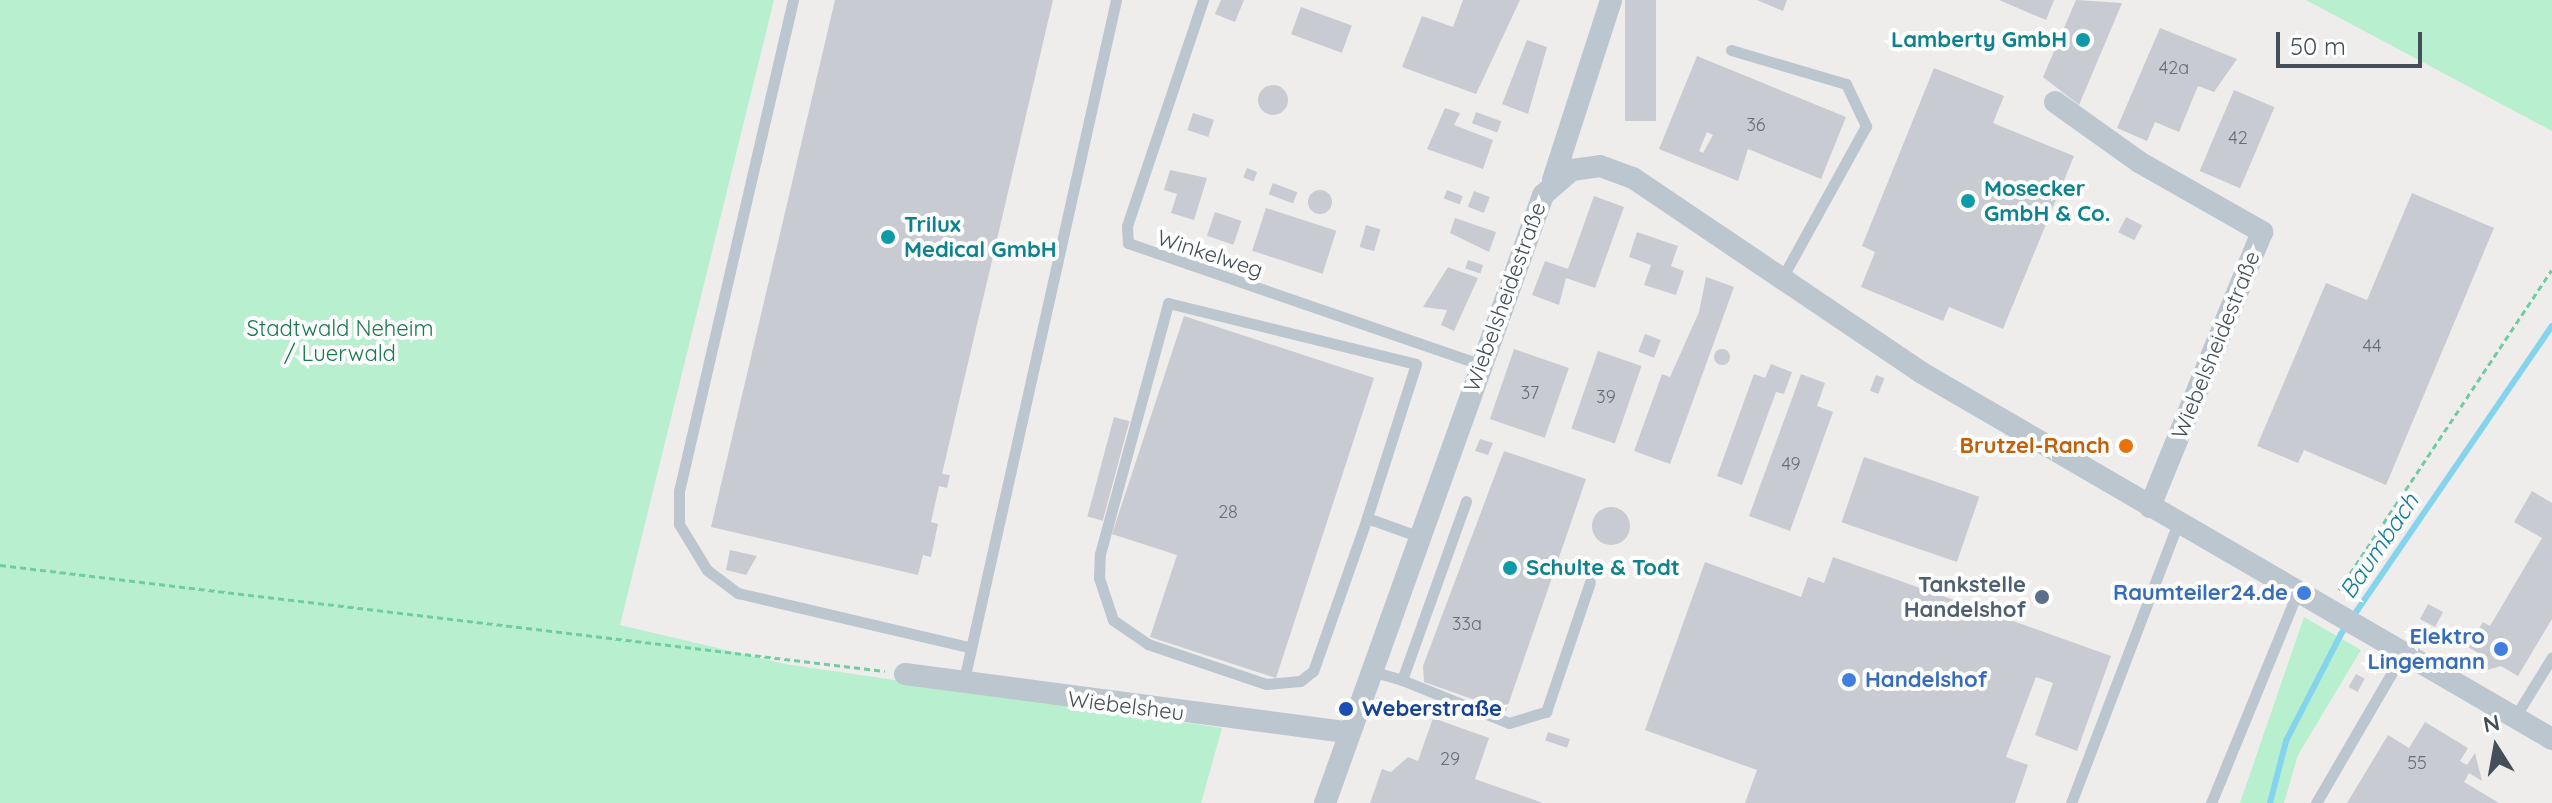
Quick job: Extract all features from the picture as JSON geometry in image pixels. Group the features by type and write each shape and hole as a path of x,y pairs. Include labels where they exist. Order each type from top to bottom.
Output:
{"street":[{"path":"1553,180 1611,0"},
{"name":"Wiebelsheidestraße","path":"2055,102 2139,162 2262,232 2150,507"},
{"name":"Wiebelsheidestraße","path":"1325,803 1479,364 1553,180 1600,166 1633,178 1922,373 2552,739"},
{"name":"Wiebelsheu","path":"905,674 1348,732"}],"lane":[{"path":"793,0 679,491 679,524 707,570 738,593 969,647"},
{"path":"964,680 969,647 1086,160 1116,0"},
{"name":"Winkelweg","path":"1203,0 1127,226 1128,243 1479,364"},
{"path":"1731,50 1846,84 1866,126 1782,278"},
{"path":"1168,303 1416,364 1367,518 1313,671 1300,681 1266,684 1148,644 1113,620 1099,578 1100,554 1168,303"},
{"path":"1402,680 1466,501"},
{"path":"1367,518 1420,537"},
{"path":"2071,803 2178,523"},
{"path":"1371,670 1509,723 1546,712 1590,582"},
{"path":"2211,803 2299,590"},
{"path":"2316,803 2405,652"},
{"path":"2515,717 2552,657"}],"path":[{"path":"2333,609 2552,270"},
{"path":"0,565 905,674"}],"green space":[{"name":"Stadtwald Neheim / Luerwald","path":"0,0 774,0 620,625 785,664 1222,728 1201,803 0,803"},
{"path":"2306,0 2552,0 2552,131"},
{"path":"2304,617 2361,650 2298,755 2284,803 2240,803"}],"building":[{"name":"Trilux Medical GmbH","path":"835,0 1053,0 942,474 950,475 947,488 939,486 931,522 938,524 931,557 923,555 918,575 711,527"},
{"path":"1221,0 1244,0 1235,22 1215,14"},
{"path":"1463,0 1520,0 1476,94 1402,67 1422,16 1453,27"},
{"path":"1625,0 1656,0 1656,121 1625,121"},
{"path":"1757,0 1787,0 1783,11"},
{"path":"1999,0 2054,0 2046,20"},
{"name":"Lamberty GmbH","path":"2076,0 2122,3 2079,105 2043,77"},
{"path":"1301,7 1352,25 1342,53 1291,34"},
{"path":"2160,28 2237,59 2214,92 2198,86 2179,132 2155,122 2147,141 2117,128"},
{"path":"1527,40 1547,47 1528,114 1502,104"},
{"path":"1697,56 1846,117 1821,179 1748,149 1738,181 1659,149","holes":["1707,132 1713,135 1703,153 1699,151"]},
{"name":"Mosecker GmbH & Co.","path":"1934,68 2004,96 1993,123 2074,156 2003,329 1949,307 1943,321 1861,287 1875,252 1862,246"},
{"path":"1273,85 1284,89 1288,100 1284,111 1273,115 1262,111 1258,100 1262,89"},
{"path":"2234,90 2275,107 2240,188 2200,171"},
{"path":"1445,108 1460,113 1454,125 1493,140 1483,169 1427,149"},
{"path":"1476,112 1501,121 1497,133 1472,123"},
{"path":"1193,113 1214,120 1208,137 1187,130"},
{"path":"1247,168 1257,172 1253,181 1243,177"},
{"path":"1170,170 1207,178 1194,220 1171,213 1177,194 1164,190"},
{"path":"1273,183 1297,192 1293,204 1269,194"},
{"path":"1320,190 1329,193 1332,202 1329,211 1320,214 1311,211 1308,202 1311,193"},
{"path":"1447,190 1463,196 1460,204 1444,198"},
{"path":"1474,191 1490,197 1484,213 1468,207"},
{"path":"2412,193 2494,228 2386,485 2304,450 2298,463 2257,446 2326,283 2367,300"},
{"path":"1594,196 1624,207 1595,288 1566,278 1559,305 1532,295 1545,261 1568,269"},
{"path":"1266,208 1336,231 1322,274 1252,251"},
{"path":"1215,212 1241,221 1233,245 1207,236"},
{"path":"2126,217 2142,225 2134,240 2118,232"},
{"path":"1455,218 1496,232 1489,252 1450,233"},
{"path":"1366,225 1380,229 1374,251 1360,247"},
{"path":"1637,232 1678,246 1671,266 1684,271 1676,295 1644,285 1651,265 1629,257"},
{"path":"1468,260 1483,265 1480,274 1465,269"},
{"path":"1448,267 1478,278 1454,331 1441,325 1447,310 1423,307"},
{"path":"1706,277 1734,287 1670,464 1634,451 1662,374 1670,377 1699,312"},
{"path":"1184,316 1374,378 1276,678 1150,637 1177,555 1112,534"},
{"path":"1645,334 1661,340 1654,358 1638,352"},
{"path":"1514,349 1569,368 1545,438 1490,419"},
{"path":"1719,349 1725,349 1730,357 1728,363 1719,365 1714,360 1714,354"},
{"path":"1598,351 1641,366 1615,444 1571,429"},
{"path":"1771,364 1792,372 1784,394 1776,392 1742,485 1717,476 1754,374 1765,378"},
{"path":"1801,374 1825,383 1817,406 1833,412 1790,531 1749,516"},
{"path":"1876,375 1884,378 1878,394 1870,391"},
{"path":"1114,417 1129,421 1103,521 1087,516"},
{"path":"1480,439 1493,443 1488,455 1475,451"},
{"name":"Schulte & Todt","path":"1504,451 1586,479 1506,711 1424,682 1423,666"},
{"path":"1864,457 1979,497 1957,562 1842,522"},
{"path":"2532,491 2552,503 2552,619 2518,676 2501,666 2487,670 2483,656 2468,647 2483,622 2490,626 2542,538 2514,522"},
{"path":"1611,507 1624,513 1630,526 1624,539 1611,545 1598,539 1592,526 1598,513"},
{"path":"730,550 757,556 746,575 726,570"},
{"name":"Handelshof","path":"1833,557 2111,656 2077,751 2035,735 2053,683 2036,677 2006,757 2028,765 2015,803 1745,803 1757,770 1645,730 1705,562 1801,597 1808,577 1824,583"},
{"path":"2428,604 2443,612 2435,627 2420,619"},
{"path":"2356,674 2365,679 2357,692 2349,687"},
{"path":"1433,718 1489,738 1475,779 1543,803 1370,803 1382,769 1391,772 1408,757 1418,761"},
{"path":"2425,722 2468,748 2460,761 2467,765 2475,753 2482,781 2469,773 2464,782 2499,803 2347,803 2388,735 2409,748"},
{"path":"1548,732 1570,739 1567,748 1545,741"}],"waterway":[{"name":"Baumbach","path":"2270,803 2286,741 2341,634 2552,326"}],"place":[{"name":"Lamberty GmbH","path":"2083,40"},
{"name":"Mosecker GmbH & Co.","path":"1968,201"},
{"name":"Trilux Medical GmbH","path":"888,237"},
{"name":"Brutzel-Ranch","path":"2126,446"},
{"name":"Schulte & Todt","path":"1510,568"},
{"name":"Raumteiler24.de","path":"2304,593"},
{"name":"Tankstelle Handelshof","path":"2042,597"},
{"name":"Elektro Lingemann","path":"2501,649"},
{"name":"Handelshof","path":"1849,680"},
{"name":"Weberstraße","path":"1346,709"}]}
